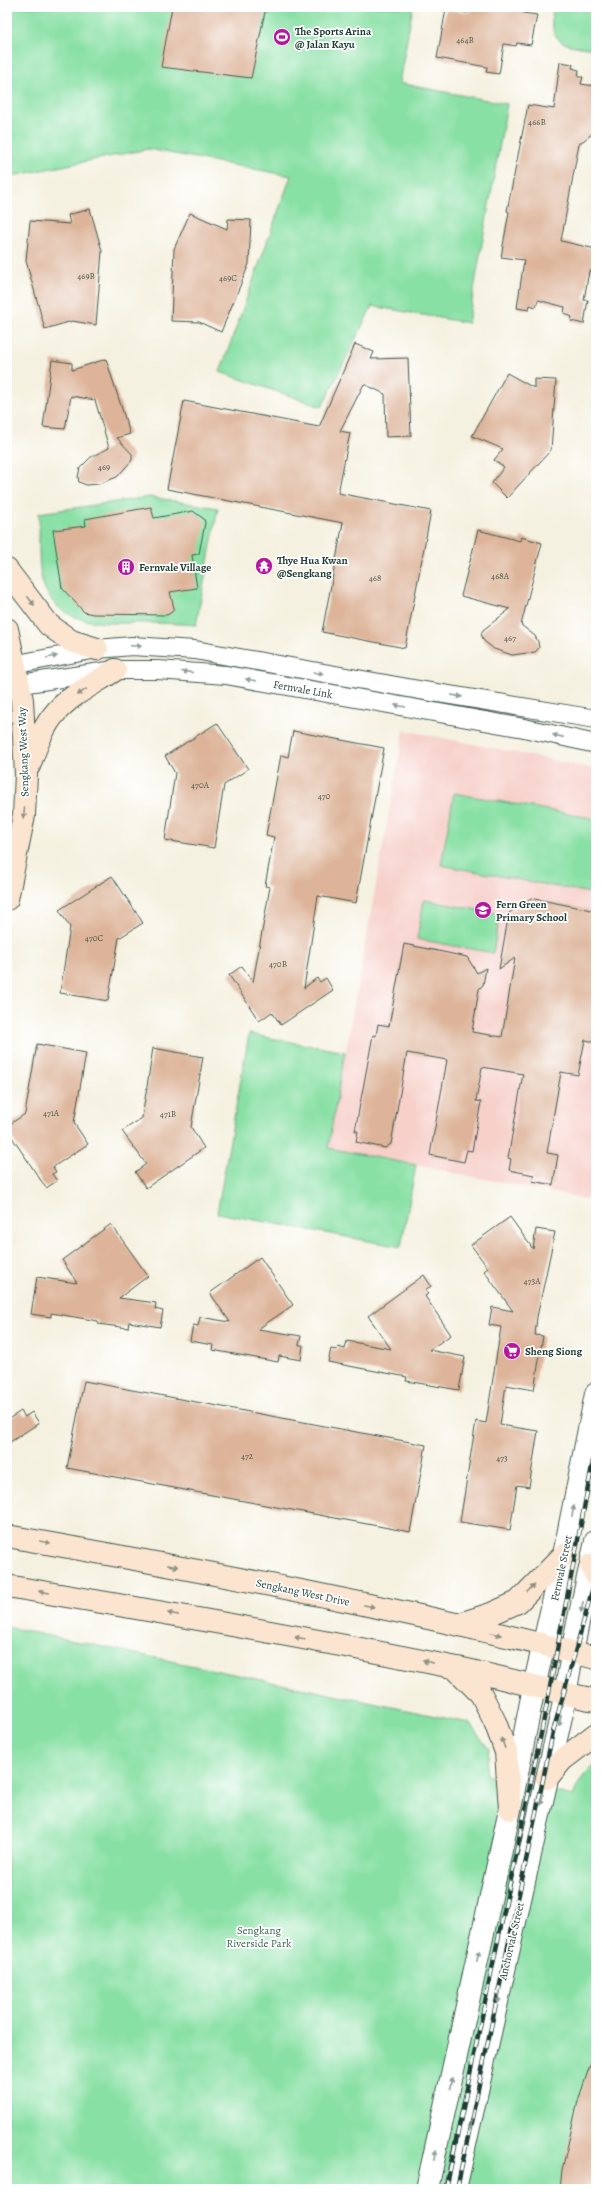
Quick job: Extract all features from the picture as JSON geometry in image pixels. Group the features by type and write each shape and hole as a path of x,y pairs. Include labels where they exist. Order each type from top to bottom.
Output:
{"main road":[{"path":"7,570 49,625 71,641 97,649"},
{"name":"Sengkang West Way","path":"7,629 11,675 22,700 26,774 24,815 7,899"},
{"path":"26,774 40,737 56,712 66,703 114,670"},
{"name":"Sengkang West Drive","path":"7,1536 166,1564 460,1624 596,1658"},
{"path":"460,1624 491,1614 518,1602 564,1555"},
{"path":"7,1586 153,1610 454,1667 534,1687 596,1700"},
{"path":"454,1667 481,1694 495,1722 506,1752 510,1809"},
{"path":"547,1778 562,1760 596,1734"}],"street":[{"name":"Fernvale Link","path":"11,675 97,649 132,646 195,650 419,690 596,719"},
{"name":"Fernvale Link","path":"11,675 114,670 158,670 226,675 524,728 596,744"},
{"name":"Fernvale Street","path":"524,1742 534,1687 564,1555 596,1394"},
{"path":"564,1693 572,1652 594,1570 596,1541"},
{"name":"Anchorvale Street","path":"455,2189 554,1748 564,1693"},
{"path":"427,2189 524,1742 554,1748"}],"shaded area":[{"name":"Fern Green Primary School","path":"404,730 596,769 596,1201 328,1148"}],"green space":[{"path":"7,7 413,7 399,83 507,104 468,323 372,306 322,407 220,372 291,176 148,149 7,177"},
{"path":"555,7 578,7 595,14 596,50 570,45 560,40 553,29 552,23 552,15"},
{"name":"Fernvale Village","path":"150,497 218,508 196,625 103,622 72,616 59,608 49,596 40,572 39,513"},
{"path":"454,793 596,819 596,894 441,865"},
{"path":"424,900 500,914 493,953 417,939"},
{"path":"249,1034 345,1052 328,1148 416,1165 401,1247 217,1213"},
{"name":"Sengkang Riverside Park","path":"7,1627 469,1723 489,1749 486,1775 573,1796 582,1778 596,1763 596,2189 7,2189"}],"building":[{"path":"172,7 266,7 251,78 161,67"},
{"path":"475,7 517,7 517,9 523,10 523,13 537,15 531,45 517,43 516,46 504,44 499,74 486,72 487,67 437,58 446,9 468,13"},
{"path":"560,62 573,64 572,68 579,70 578,77 583,77 581,84 595,86 596,131 579,144 561,241 596,249 593,271 589,271 584,300 588,300 584,324 571,321 572,317 564,313 565,307 538,300 536,307 530,305 529,310 517,308 524,260 501,257 509,212 507,211 528,105 554,109"},
{"path":"90,209 102,251 96,325 72,321 45,329 26,261 30,221 70,224 68,215"},
{"path":"190,213 227,229 228,219 251,220 249,264 221,332 199,322 171,321 174,249"},
{"path":"355,344 374,352 371,359 408,358 411,436 386,437 385,394 364,384 340,431 350,433 338,493 431,511 405,648 322,632 343,523 167,489 184,401 319,427"},
{"path":"106,359 130,434 117,438 132,454 132,460 117,477 99,484 86,485 79,482 78,477 80,468 91,457 109,448 95,400 71,396 65,429 43,427 52,360 72,363 72,370"},
{"path":"507,373 534,388 534,379 556,380 551,450 507,498 492,483 504,467 494,460 503,449 472,436"},
{"name":"Fernvale Village","path":"151,507 154,518 193,511 204,519 205,523 199,554 192,555 197,588 170,592 174,608 172,612 167,615 93,614 84,612 62,588 53,530 86,526 85,519"},
{"path":"478,530 520,541 521,537 542,543 521,625 535,636 539,648 535,652 512,655 494,649 484,641 481,634 483,630 510,609 461,596"},
{"path":"217,723 248,769 224,785 214,848 165,840 175,773 165,756"},
{"path":"293,731 384,748 356,903 318,896 304,988 317,978 320,982 326,978 333,990 281,1025 272,1012 259,1021 229,975 242,966 253,982 270,887 265,886 274,837 266,835 281,755 288,757"},
{"path":"112,876 143,923 119,938 108,1001 60,993 70,927 59,910"},
{"path":"531,898 596,911 596,1042 585,1040 578,1075 561,1072 547,1153 558,1155 553,1185 532,1181 534,1175 509,1170 511,1159 508,1158 523,1074 482,1067 476,1101 481,1102 472,1151 467,1150 464,1162 430,1155 447,1060 407,1053 391,1144 385,1148 356,1142 358,1131 355,1131 373,1035 376,1036 378,1024 389,1026 404,944 467,957 477,973 486,968 483,985 479,989 472,1032 502,1037 515,958 499,969 509,913"},
{"path":"37,1044 86,1053 74,1123 88,1144 53,1167 56,1172 52,1174 57,1181 46,1188 7,1130 7,1126 25,1114"},
{"path":"153,1048 203,1057 191,1127 204,1148 146,1188 135,1172 146,1164 122,1131 142,1118"},
{"path":"510,1217 533,1249 536,1229 555,1232 537,1317 535,1335 543,1336 534,1390 506,1385 500,1425 538,1431 529,1487 517,1485 510,1530 460,1522 476,1421 486,1423 501,1327 489,1325 492,1307 513,1311 484,1271 488,1268 471,1245"},
{"path":"111,1224 148,1276 119,1298 156,1303 155,1309 163,1311 160,1327 129,1322 128,1328 98,1324 98,1321 51,1313 51,1317 31,1314 37,1277 77,1283 62,1260"},
{"path":"260,1257 293,1305 258,1329 301,1336 299,1345 303,1345 301,1360 279,1356 278,1362 212,1350 213,1345 190,1341 193,1325 198,1326 200,1317 230,1322 210,1293"},
{"path":"424,1275 431,1286 425,1290 428,1294 425,1296 451,1335 429,1350 465,1357 459,1390 406,1381 407,1377 328,1362 331,1349 337,1350 338,1347 345,1349 347,1341 391,1349 368,1316"},
{"path":"84,1381 426,1445 410,1532 67,1468"},
{"path":"21,1411 25,1417 32,1412 39,1423 7,1444 7,1420"},
{"path":"593,2056 596,2056 596,2189 560,2189 562,2170 578,2101"}],"railway":[{"path":"446,2189 542,1729 596,1445"},
{"path":"457,2189 553,1732 596,1576"}],"place":[{"name":"The Sports Arina @ Jalan Kayu","path":"282,37"},
{"name":"Thye Hua Kwan @Sengkang","path":"264,566"},
{"name":"Fernvale Village","path":"126,567"},
{"name":"Fern Green Primary School","path":"483,910"},
{"name":"Sheng Siong","path":"512,1351"}]}
